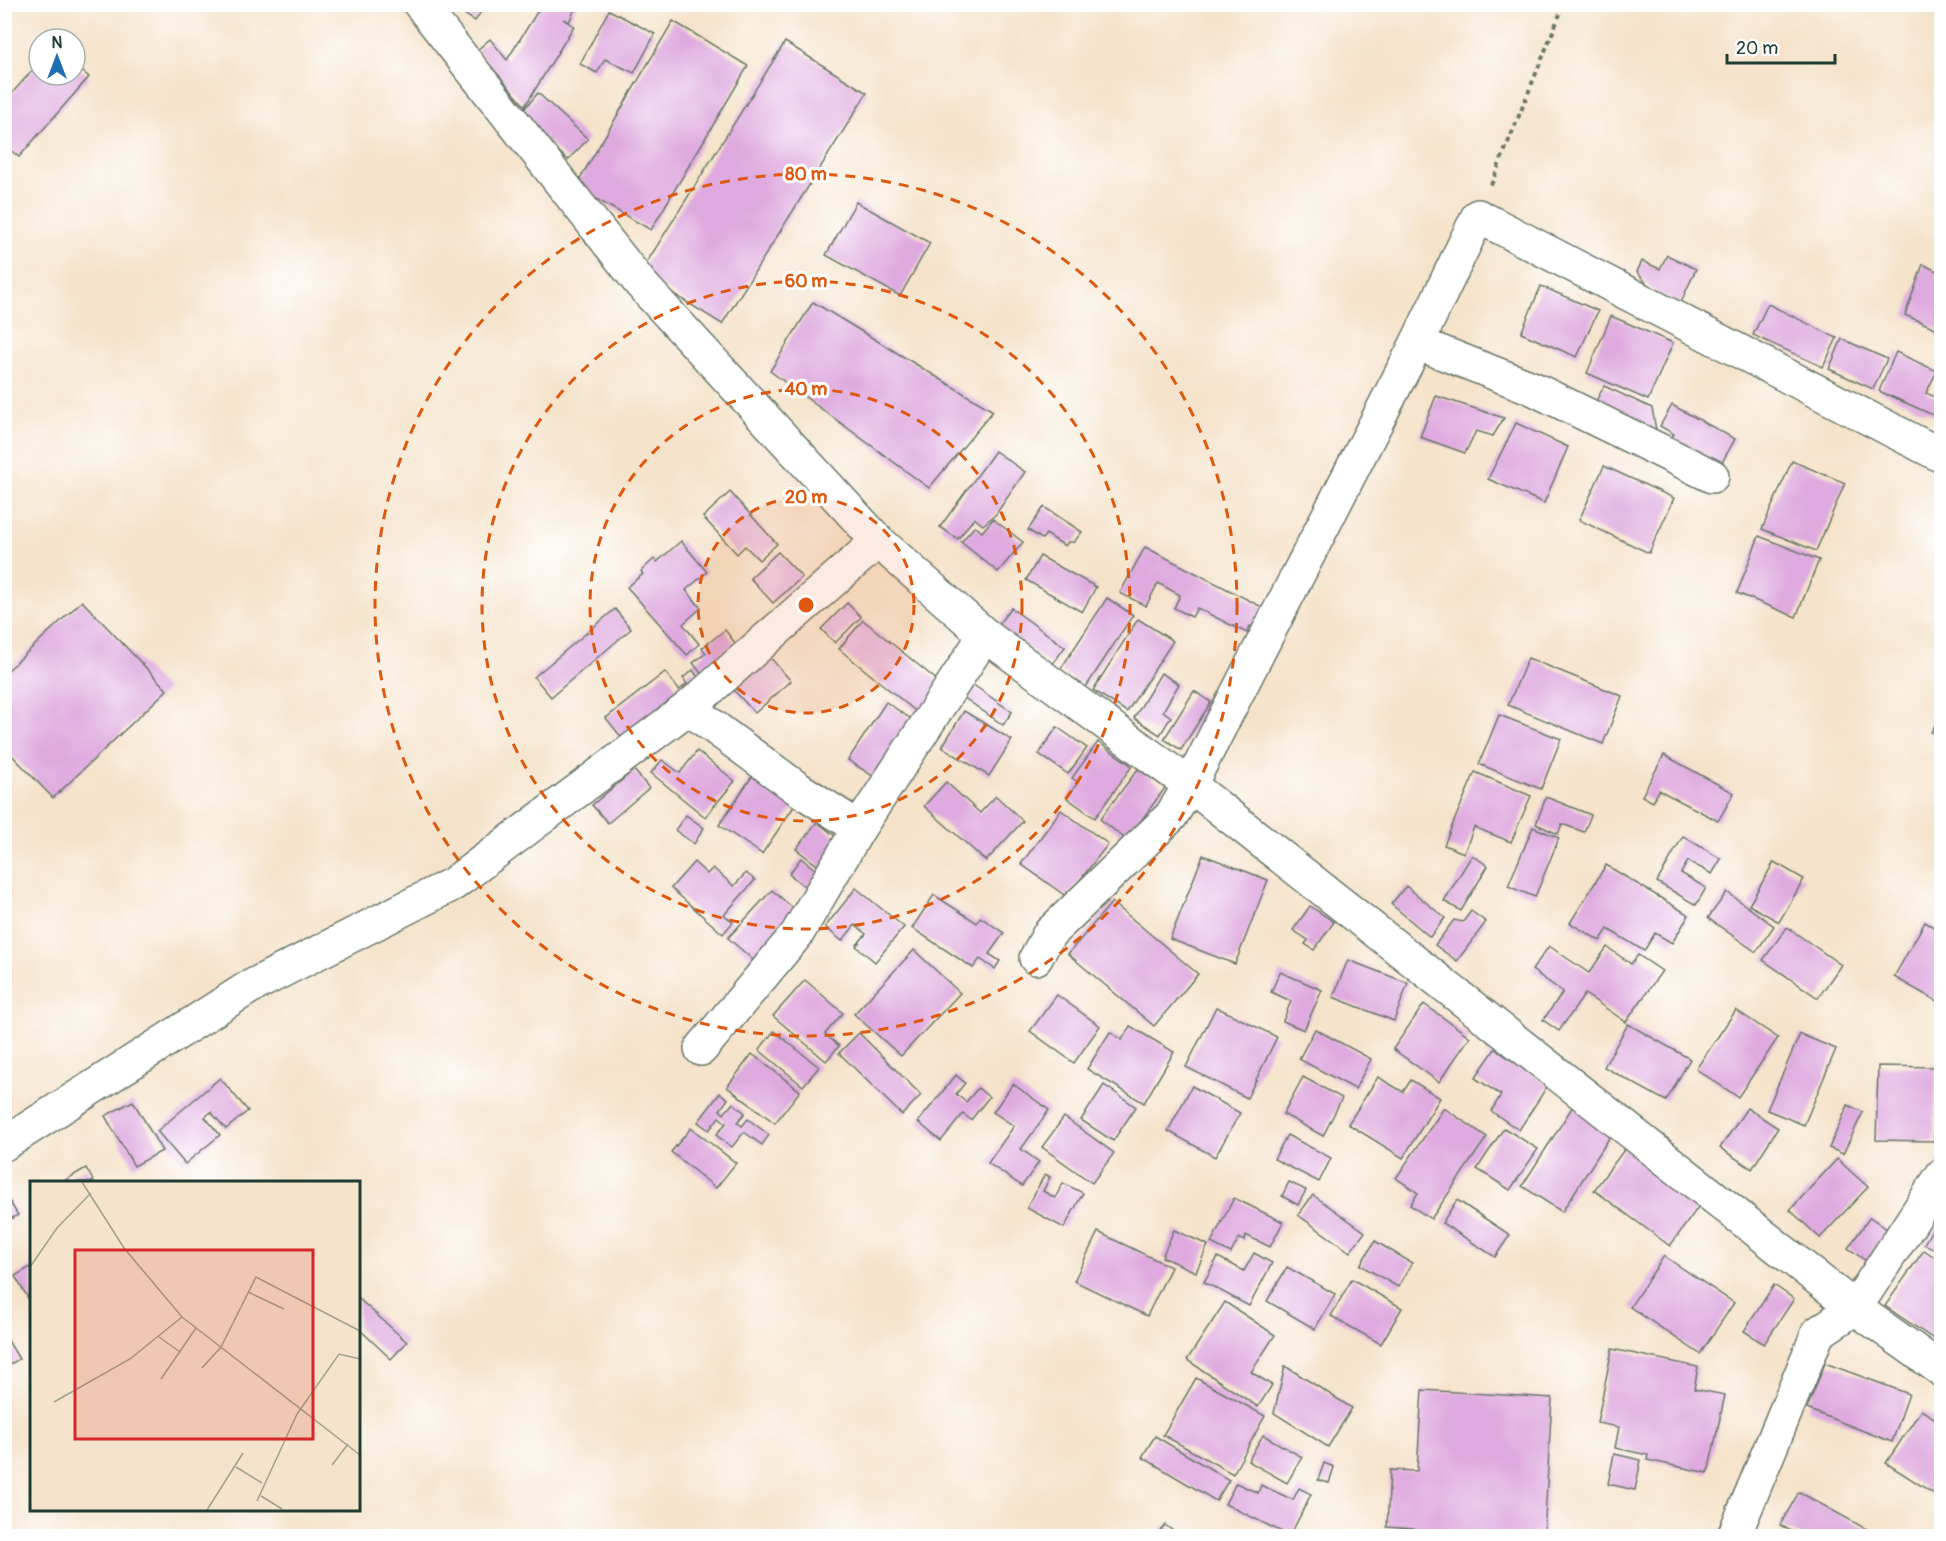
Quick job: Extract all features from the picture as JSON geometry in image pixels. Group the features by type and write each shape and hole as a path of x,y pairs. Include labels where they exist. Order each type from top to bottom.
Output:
{"street":[{"path":"420,4 641,284 878,541 986,635 1190,785 1855,1308 1941,1370"},
{"path":"1036,958 1050,934 1171,816 1190,785 1417,343 1478,216 1941,456"},
{"path":"1417,343 1532,388 1712,476"},
{"path":"4,1144 248,988 453,884 688,708 878,541"},
{"path":"701,1048 797,934 859,828 986,635"},
{"path":"688,708 797,788 859,828"},
{"path":"1734,1536 1818,1333 1855,1308 1941,1175"}],"path":[{"path":"1478,216 1564,4"}],"building":[{"path":"448,4 486,4 475,21"},
{"path":"530,4 577,4 569,22 563,19 574,26 525,106 477,50 490,39 507,60 539,9"},
{"path":"609,10 655,34 634,73 605,59 597,73 580,64"},
{"path":"673,21 748,66 651,230 575,187"},
{"path":"785,42 867,93 722,324 640,273"},
{"path":"27,76 27,87 80,87 19,157 4,145 4,102"},
{"path":"538,93 588,139 568,160 519,115"},
{"path":"856,202 930,243 900,296 826,255"},
{"path":"1667,255 1696,269 1680,304 1653,291 1637,272 1642,261 1660,269"},
{"path":"1923,264 1942,274 1942,331 1905,315"},
{"path":"1541,286 1598,311 1577,357 1521,333"},
{"path":"813,302 993,411 929,488 770,371"},
{"path":"1768,304 1837,338 1823,367 1753,335"},
{"path":"1611,316 1673,343 1648,400 1587,373"},
{"path":"1842,339 1887,359 1873,389 1829,369"},
{"path":"1896,352 1937,371 1926,393 1942,400 1942,419 1879,391"},
{"path":"1604,386 1652,408 1657,435 1589,414"},
{"path":"1436,396 1504,418 1493,436 1476,431 1465,453 1420,437"},
{"path":"1672,405 1735,439 1715,475 1665,449 1674,434 1660,426"},
{"path":"1516,423 1568,447 1544,503 1488,479"},
{"path":"995,451 1025,472 996,514 983,525 974,518 958,539 940,527"},
{"path":"1792,461 1845,483 1816,551 1762,529"},
{"path":"1604,466 1674,498 1649,553 1579,520"},
{"path":"730,492 777,544 759,560 745,546 737,554 703,517"},
{"path":"1044,507 1082,532 1074,542 1068,542 1065,546 1046,534 1042,539 1028,530"},
{"path":"993,519 1023,542 998,572 961,542 975,526 982,532"},
{"path":"1759,536 1819,560 1796,617 1737,593"},
{"path":"681,541 707,572 686,590 701,608 683,624 699,644 687,655 627,587 643,574 641,571 654,559 657,562"},
{"path":"1145,547 1266,609 1256,629 1250,626 1247,633 1197,608 1192,617 1174,608 1180,595 1158,583 1146,606 1120,593"},
{"path":"778,552 802,577 773,603 750,578"},
{"path":"1040,556 1096,587 1082,612 1026,580"},
{"path":"1107,598 1133,615 1086,687 1060,670"},
{"path":"82,601 167,690 53,798 4,747 4,674"},
{"path":"847,603 861,617 835,643 821,629"},
{"path":"1011,608 1065,647 1052,665 997,626"},
{"path":"615,609 631,629 551,697 534,677"},
{"path":"1138,619 1173,641 1127,712 1093,690"},
{"path":"863,620 943,685 919,714 839,649"},
{"path":"725,630 739,648 719,663 712,665 717,672 706,680 693,663 706,653 702,648"},
{"path":"767,654 791,681 755,713 730,686"},
{"path":"1528,658 1622,696 1603,744 1508,705"},
{"path":"693,670 701,682 625,742 606,718 665,672 679,690 687,684 683,678"},
{"path":"1161,673 1179,684 1163,711 1171,717 1160,735 1134,718"},
{"path":"972,684 1012,712 1003,725 963,697"},
{"path":"1194,691 1211,702 1181,750 1164,739"},
{"path":"886,702 917,723 880,781 848,760"},
{"path":"964,711 1012,740 989,776 942,747"},
{"path":"1942,713 1942,738 1931,732"},
{"path":"1499,715 1561,739 1541,789 1479,764"},
{"path":"1057,727 1087,748 1068,774 1039,754"},
{"path":"1098,742 1132,766 1095,818 1067,798 1078,782 1072,778"},
{"path":"697,751 735,781 705,817 651,773 662,760 680,773"},
{"path":"1664,755 1734,793 1718,821 1659,790 1653,802 1642,796"},
{"path":"1138,769 1165,788 1127,840 1100,819"},
{"path":"634,770 649,788 608,823 592,805"},
{"path":"1475,772 1531,796 1511,842 1474,827 1464,853 1444,845"},
{"path":"753,775 799,799 762,854 719,825"},
{"path":"946,782 980,813 996,796 1023,821 986,861 924,806"},
{"path":"1546,797 1591,815 1584,832 1562,824 1558,834 1536,824"},
{"path":"1061,810 1108,844 1067,897 1021,864"},
{"path":"686,815 704,828 694,844 675,830"},
{"path":"817,822 845,844 825,871 796,849"},
{"path":"1533,827 1559,838 1535,897 1508,886"},
{"path":"1683,836 1721,859 1712,874 1688,861 1681,873 1706,888 1696,905 1657,882"},
{"path":"1203,855 1268,880 1235,964 1170,939"},
{"path":"1472,855 1488,866 1461,911 1444,901"},
{"path":"801,858 821,874 808,889 789,874"},
{"path":"694,862 707,874 713,868 734,886 746,873 755,880 724,915 733,922 723,934 671,888"},
{"path":"1774,862 1804,879 1779,922 1749,905"},
{"path":"1606,865 1689,915 1672,943 1655,933 1644,951 1608,929 1600,941 1570,923"},
{"path":"1406,886 1445,918 1430,937 1391,904"},
{"path":"856,888 904,927 875,962 856,946 866,934 855,925 842,941 825,927"},
{"path":"772,890 802,916 759,965 728,938"},
{"path":"1727,892 1774,926 1756,952 1708,918"},
{"path":"934,895 977,923 980,917 1004,933 989,954 1000,961 995,969 980,959 973,968 912,928"},
{"path":"1112,902 1198,974 1154,1026 1068,954"},
{"path":"1310,906 1334,922 1314,950 1305,944 1308,940 1293,930"},
{"path":"1471,911 1486,922 1457,961 1435,945 1454,920 1463,922"},
{"path":"1925,922 1942,932 1940,1003 1894,977"},
{"path":"1787,927 1841,965 1818,998 1763,960"},
{"path":"1549,946 1589,973 1607,947 1631,964 1638,955 1662,971 1626,1022 1585,994 1559,1031 1543,1020 1563,992 1532,970"},
{"path":"914,950 960,993 901,1056 854,1014"},
{"path":"1348,960 1408,983 1394,1021 1333,997"},
{"path":"1280,972 1322,990 1304,1030 1283,1021 1291,1001 1271,992"},
{"path":"805,980 843,1013 825,1034 839,1046 826,1061 773,1016"},
{"path":"1057,995 1100,1026 1074,1063 1030,1031"},
{"path":"1424,1004 1470,1037 1439,1082 1393,1049"},
{"path":"1216,1007 1277,1037 1247,1098 1186,1067"},
{"path":"1736,1010 1778,1038 1738,1097 1696,1069"},
{"path":"1628,1024 1690,1059 1666,1101 1604,1067"},
{"path":"1130,1026 1174,1052 1144,1103 1087,1069 1110,1032 1122,1040"},
{"path":"1315,1029 1371,1059 1355,1089 1299,1059"},
{"path":"774,1031 819,1067 803,1086 759,1050"},
{"path":"859,1033 921,1095 902,1115 839,1053"},
{"path":"1800,1034 1836,1049 1804,1125 1767,1110"},
{"path":"1495,1049 1548,1085 1519,1130 1491,1111 1501,1095 1475,1078"},
{"path":"752,1054 800,1091 775,1123 727,1087"},
{"path":"1878,1066 1936,1067 1934,1141 1876,1140"},
{"path":"956,1075 965,1083 956,1094 966,1102 978,1088 989,1097 971,1120 963,1114 941,1141 918,1122"},
{"path":"1303,1077 1342,1098 1323,1136 1283,1114"},
{"path":"1378,1077 1403,1092 1411,1080 1440,1098 1403,1158 1348,1124"},
{"path":"220,1078 248,1111 226,1129 211,1112 205,1117 220,1135 185,1164 157,1131"},
{"path":"1013,1084 1049,1110 1021,1149 1039,1162 1022,1186 988,1163 1014,1126 993,1112"},
{"path":"1104,1085 1136,1107 1113,1141 1081,1120"},
{"path":"1192,1086 1240,1113 1215,1157 1168,1131"},
{"path":"720,1093 728,1099 720,1110 724,1114 733,1103 745,1113 737,1122 742,1126 748,1119 769,1135 762,1145 744,1132 732,1147 716,1135 726,1123 719,1117 709,1130 698,1122"},
{"path":"133,1101 162,1151 134,1166 105,1116"},
{"path":"1848,1105 1863,1112 1843,1154 1829,1148"},
{"path":"1573,1106 1613,1132 1562,1212 1522,1186"},
{"path":"1444,1108 1487,1137 1431,1219 1410,1205 1418,1193 1396,1178"},
{"path":"1747,1108 1778,1128 1752,1169 1720,1148"},
{"path":"1064,1117 1114,1153 1092,1183 1042,1147"},
{"path":"691,1128 736,1163 716,1188 671,1152"},
{"path":"1504,1128 1538,1149 1510,1190 1477,1169"},
{"path":"1287,1135 1331,1158 1319,1182 1274,1159"},
{"path":"1630,1142 1705,1198 1670,1246 1594,1190"},
{"path":"1837,1159 1868,1187 1820,1238 1790,1210"},
{"path":"86,1168 93,1181 64,1181"},
{"path":"1045,1174 1050,1177 1043,1191 1055,1198 1063,1183 1083,1193 1064,1228 1027,1208"},
{"path":"1289,1182 1306,1190 1298,1205 1282,1196"},
{"path":"4,1193 18,1215 4,1223"},
{"path":"1313,1195 1365,1232 1350,1252 1298,1215"},
{"path":"1234,1198 1283,1222 1270,1247 1246,1235 1245,1241 1239,1238 1231,1253 1211,1243"},
{"path":"1457,1200 1510,1235 1495,1257 1442,1223"},
{"path":"1942,1212 1942,1253 1924,1244"},
{"path":"1870,1217 1895,1235 1873,1266 1848,1248"},
{"path":"1174,1230 1208,1245 1196,1272 1162,1257"},
{"path":"1098,1232 1171,1267 1147,1316 1074,1281"},
{"path":"1375,1241 1412,1263 1398,1287 1360,1265"},
{"path":"1924,1250 1942,1262 1942,1337 1938,1342 1885,1306"},
{"path":"1254,1253 1272,1263 1249,1306 1204,1282 1218,1257 1244,1271"},
{"path":"1664,1256 1734,1303 1700,1354 1630,1307"},
{"path":"30,1267 30,1302 15,1276"},
{"path":"1287,1267 1335,1294 1315,1329 1267,1301"},
{"path":"1352,1279 1402,1308 1381,1344 1331,1316"},
{"path":"1774,1285 1794,1299 1764,1344 1744,1331"},
{"path":"360,1300 407,1342 391,1359 360,1330"},
{"path":"1225,1302 1275,1335 1251,1372 1272,1385 1258,1407 1187,1360"},
{"path":"4,1334 19,1359 4,1368"},
{"path":"1612,1349 1698,1367 1694,1389 1725,1395 1708,1473 1647,1460 1648,1455 1615,1448 1619,1427 1597,1423"},
{"path":"1825,1363 1909,1394 1892,1442 1807,1409"},
{"path":"1285,1366 1352,1408 1328,1447 1274,1413"},
{"path":"1196,1378 1265,1416 1233,1474 1163,1435"},
{"path":"1422,1390 1552,1398 1544,1536 1414,1536 1414,1529 1387,1527 1390,1470 1417,1471"},
{"path":"1921,1410 1942,1423 1942,1499 1886,1463"},
{"path":"1263,1435 1302,1457 1287,1483 1248,1461"},
{"path":"1155,1436 1229,1480 1216,1501 1142,1457"},
{"path":"1614,1454 1641,1460 1635,1490 1608,1484"},
{"path":"1324,1463 1334,1467 1329,1483 1318,1480"},
{"path":"1236,1483 1258,1493 1261,1485 1293,1500 1299,1488 1311,1494 1290,1536 1225,1504"},
{"path":"1799,1492 1879,1536 1800,1536 1780,1525"},
{"path":"1165,1525 1180,1536 1156,1536"}]}
